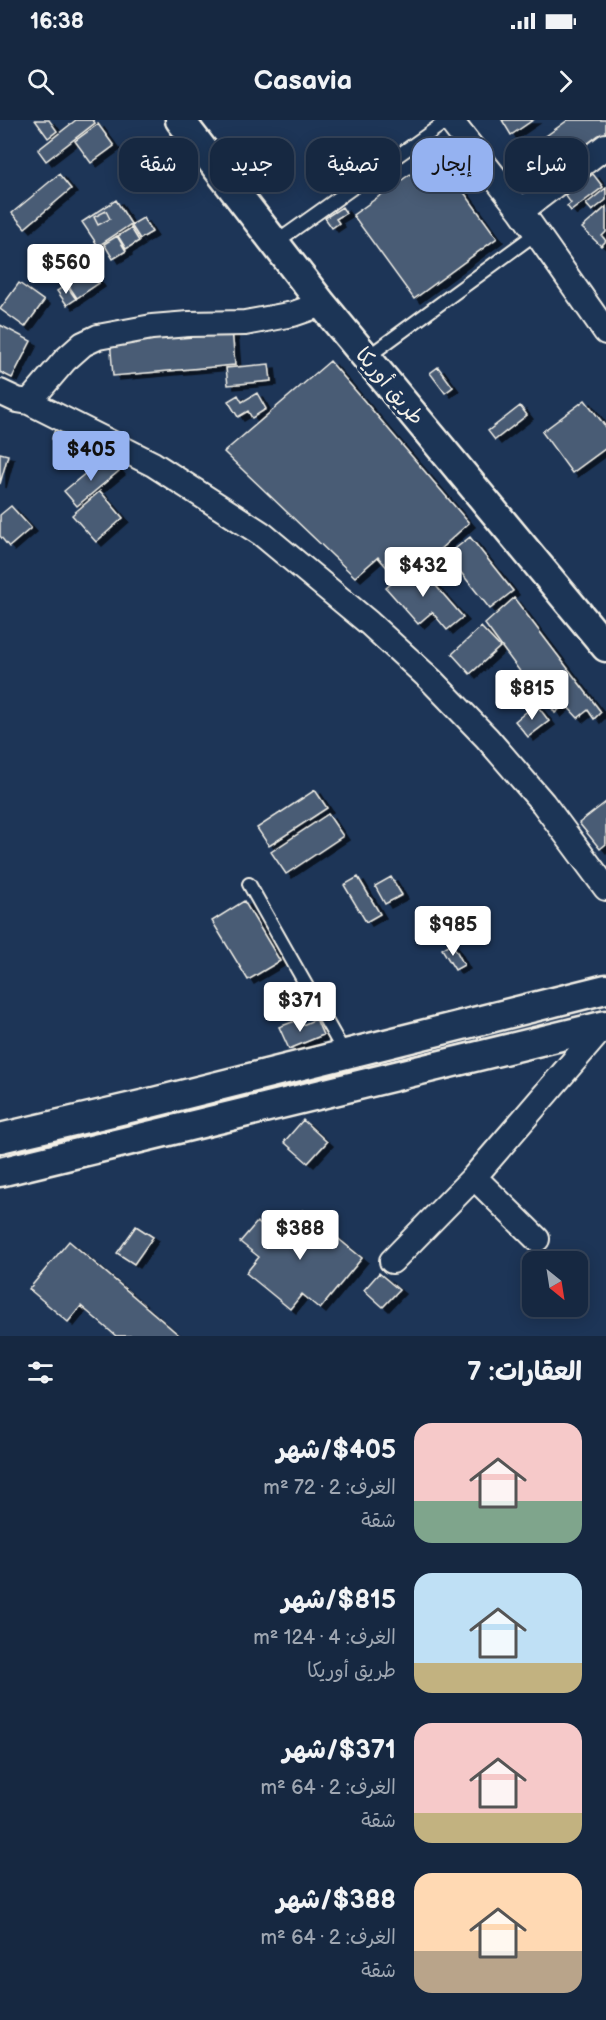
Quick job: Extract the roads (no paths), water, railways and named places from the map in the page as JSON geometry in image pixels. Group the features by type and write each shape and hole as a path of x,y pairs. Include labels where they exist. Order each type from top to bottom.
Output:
{"street":[{"name":"طريق أوريكا","path":"180,120 322,304 606,647"},
{"path":"449,120 521,211 606,332"},
{"path":"521,211 606,146"},
{"path":"322,304 293,314 245,323 152,327 98,337 83,344 12,402 153,464 252,528 369,623 431,680 487,738 543,803 606,888"},
{"path":"0,1138 606,989"},
{"path":"0,1172 605,1025"},
{"path":"392,1261 474,1177 605,1025"},
{"path":"474,1177 537,1239"}],"lane":[{"path":"275,243 449,120"},
{"path":"366,358 535,234"},
{"path":"249,884 345,1054"}]}
